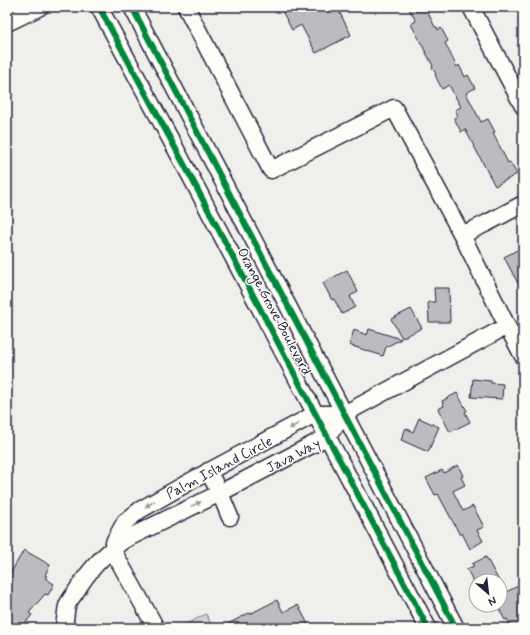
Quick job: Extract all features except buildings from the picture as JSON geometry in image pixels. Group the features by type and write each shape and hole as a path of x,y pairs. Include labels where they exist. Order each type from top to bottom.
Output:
{"street":[{"path":"7,23 40,7"},
{"name":"Orange Grove Boulevard","path":"99,7 192,179 428,628"},
{"name":"Orange Grove Boulevard","path":"132,7 456,628"},
{"path":"186,7 271,170 394,108 462,236 523,356"},
{"path":"471,7 523,106"},
{"path":"462,236 523,204"},
{"name":"Java Way","path":"112,549 124,540 220,493 327,437 344,414 507,326"},
{"name":"Palm Island Circle","path":"63,628 67,605 83,580 92,568 112,549 115,540 125,522 140,510 315,414 344,414"},
{"path":"208,472 220,493 230,517"},
{"path":"112,549 156,628"}],"shaded area":[{"path":"206,614 213,628 186,628 184,625"}],"cycle path":[{"path":"99,7 192,179 428,628"},
{"path":"132,7 456,628"}]}
